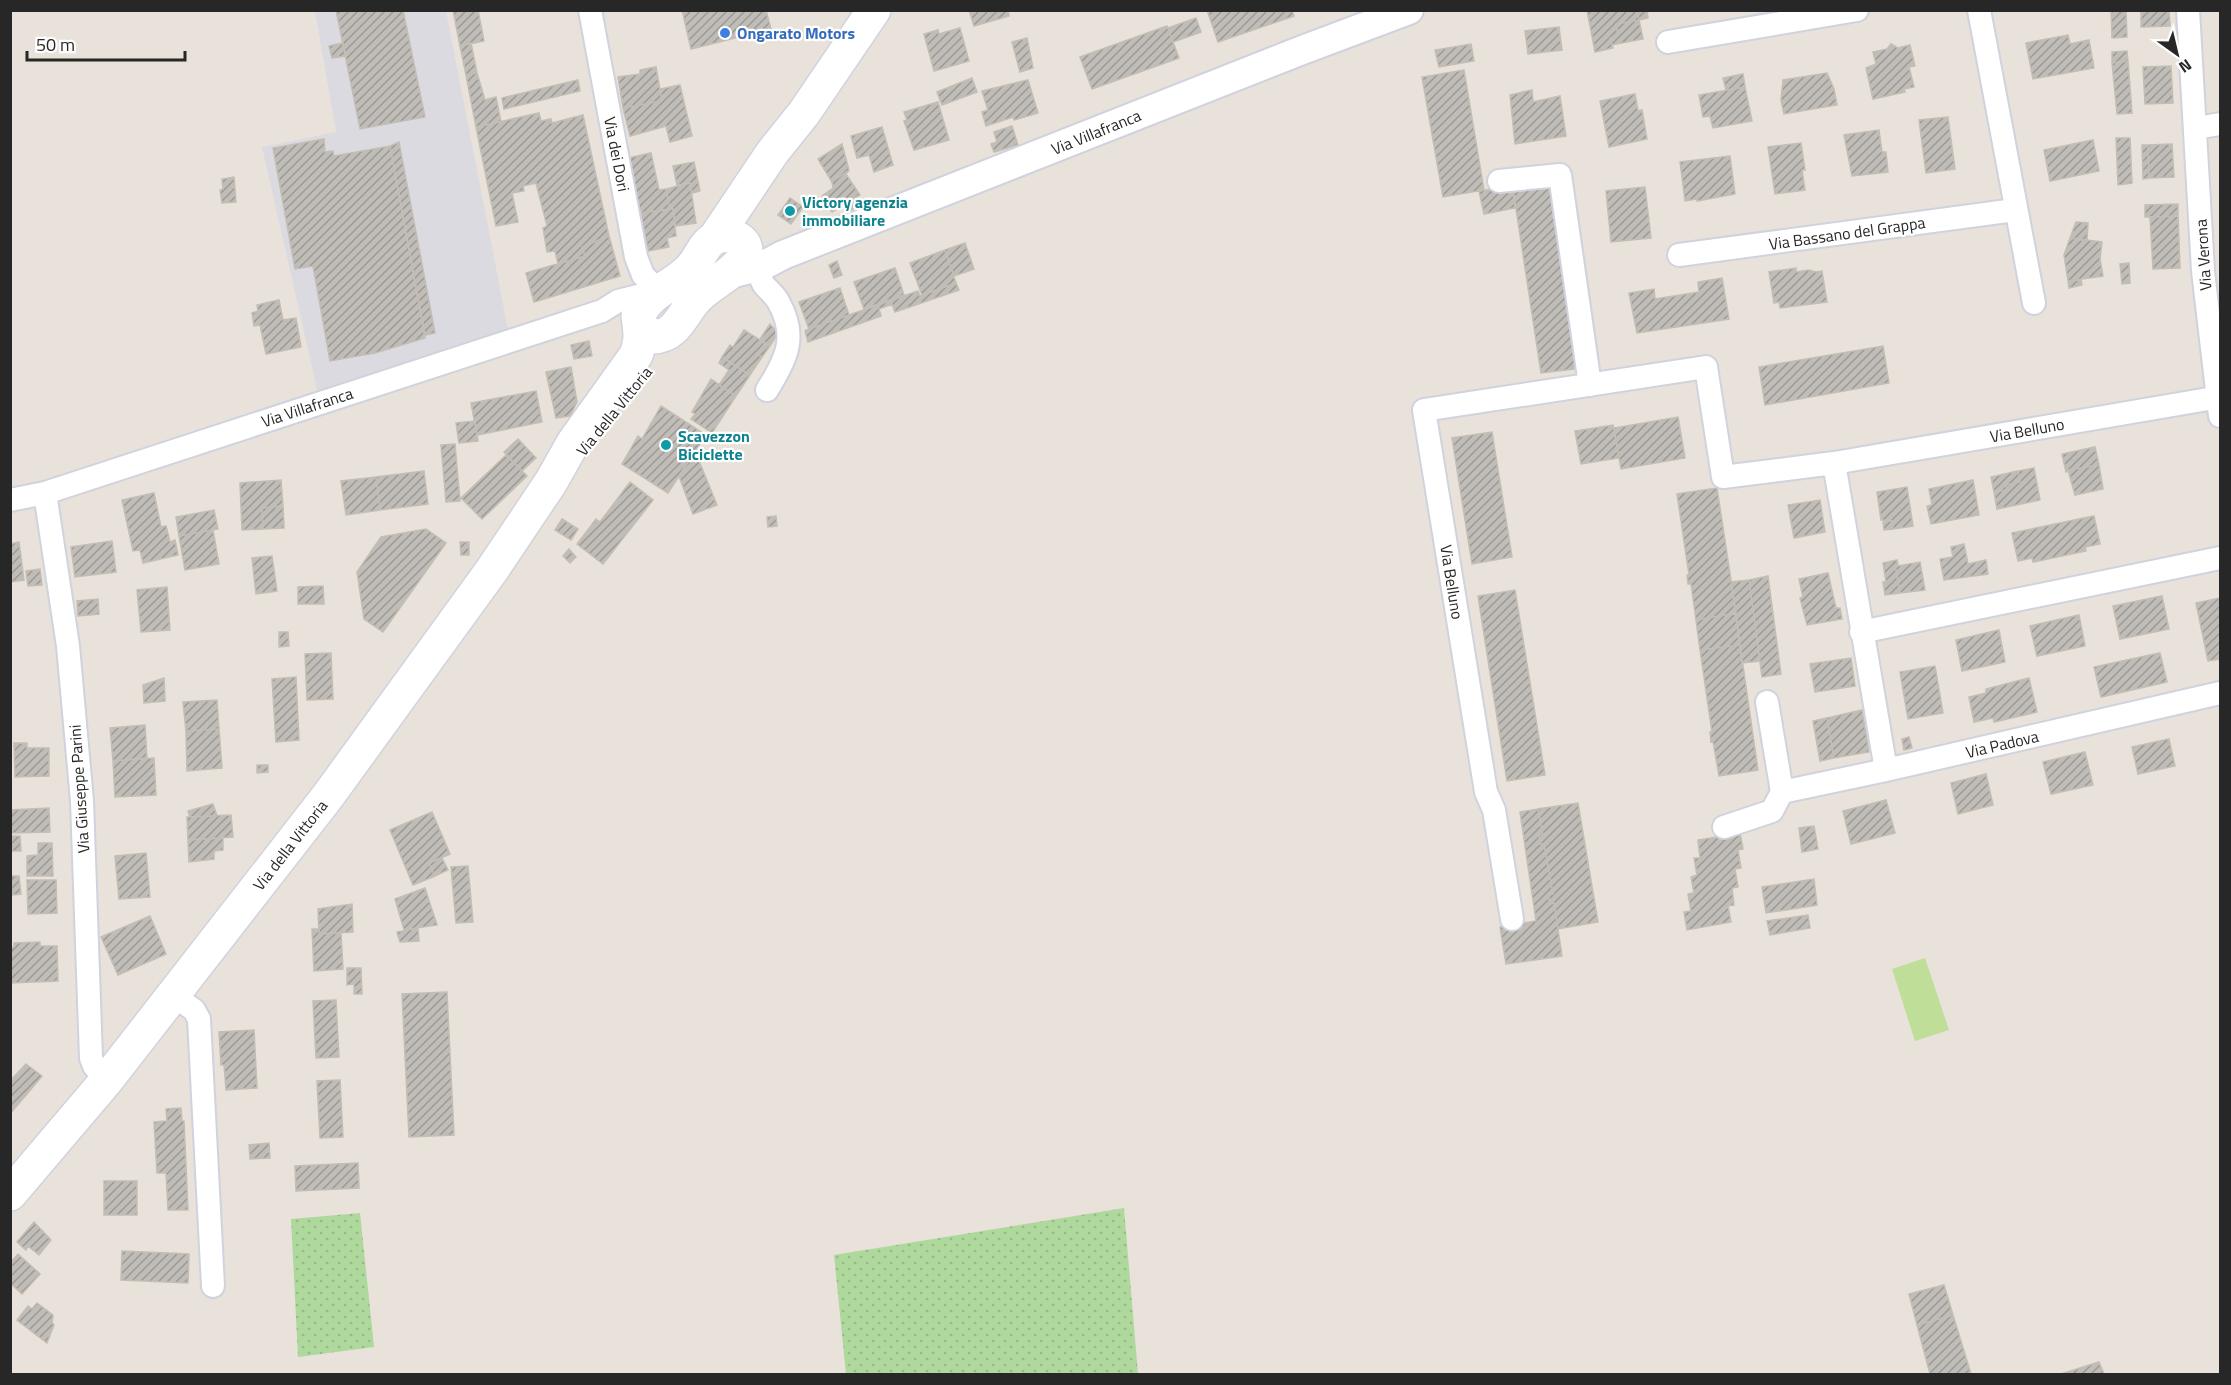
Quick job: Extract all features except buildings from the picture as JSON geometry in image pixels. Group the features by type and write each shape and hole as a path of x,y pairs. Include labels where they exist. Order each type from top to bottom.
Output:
{"main road":[{"name":"Via della Vittoria","path":"650,328 675,328 703,290 737,253 748,217 772,178 804,113 874,10"},
{"name":"Via della Vittoria","path":"10,1194 106,1081 328,796 492,570 551,482 589,444 638,384 663,348 650,328 638,316 644,306 658,291 689,271 706,246 737,253"}],"street":[{"name":"Via dei Dori","path":"590,10 636,257 643,275 658,291"},
{"name":"Via Villafranca","path":"737,253 757,251 783,255 1408,10"},
{"path":"1668,42 1857,10"},
{"path":"1979,10 2034,303"},
{"name":"Via Verona","path":"2188,10 2196,128 2212,269 2219,404"},
{"path":"2196,128 2220,124"},
{"path":"1499,182 1560,175 1590,385"},
{"name":"Via Bassano del Grappa","path":"1679,255 2015,210"},
{"path":"737,253 779,302 789,326 789,346 784,363 767,390"},
{"name":"Via Villafranca","path":"10,500 45,493 602,311 618,301 658,291"},
{"path":"602,311 626,316 650,328"},
{"name":"Via Belluno","path":"1512,919 1494,810 1486,792 1424,410 1706,367 1723,477 1834,463 2219,404"},
{"path":"1834,463 1886,770"},
{"name":"Via Giuseppe Parini","path":"45,493 68,646 82,801 91,1058 94,1066 106,1081"},
{"path":"1862,632 2220,558"},
{"name":"Via Padova","path":"1782,792 2220,693"},
{"path":"1724,827 1772,811 1782,792 1767,702"},
{"path":"174,995 194,1010 199,1018 213,1286"}],"shaded area":[{"path":"315,11 446,11 512,350 322,411 262,147 336,132"}],"green space":[{"path":"1925,958 1949,1030 1915,1041 1892,969"},
{"path":"1124,1208 1138,1374 846,1374 834,1255"},
{"path":"360,1213 374,1347 298,1357 291,1219"}],"place":[{"name":"Ongarato Motors","path":"725,33"},
{"name":"Victory agenzia immobiliare","path":"790,211"},
{"name":"Scavezzon Biciclette","path":"666,445"}]}
